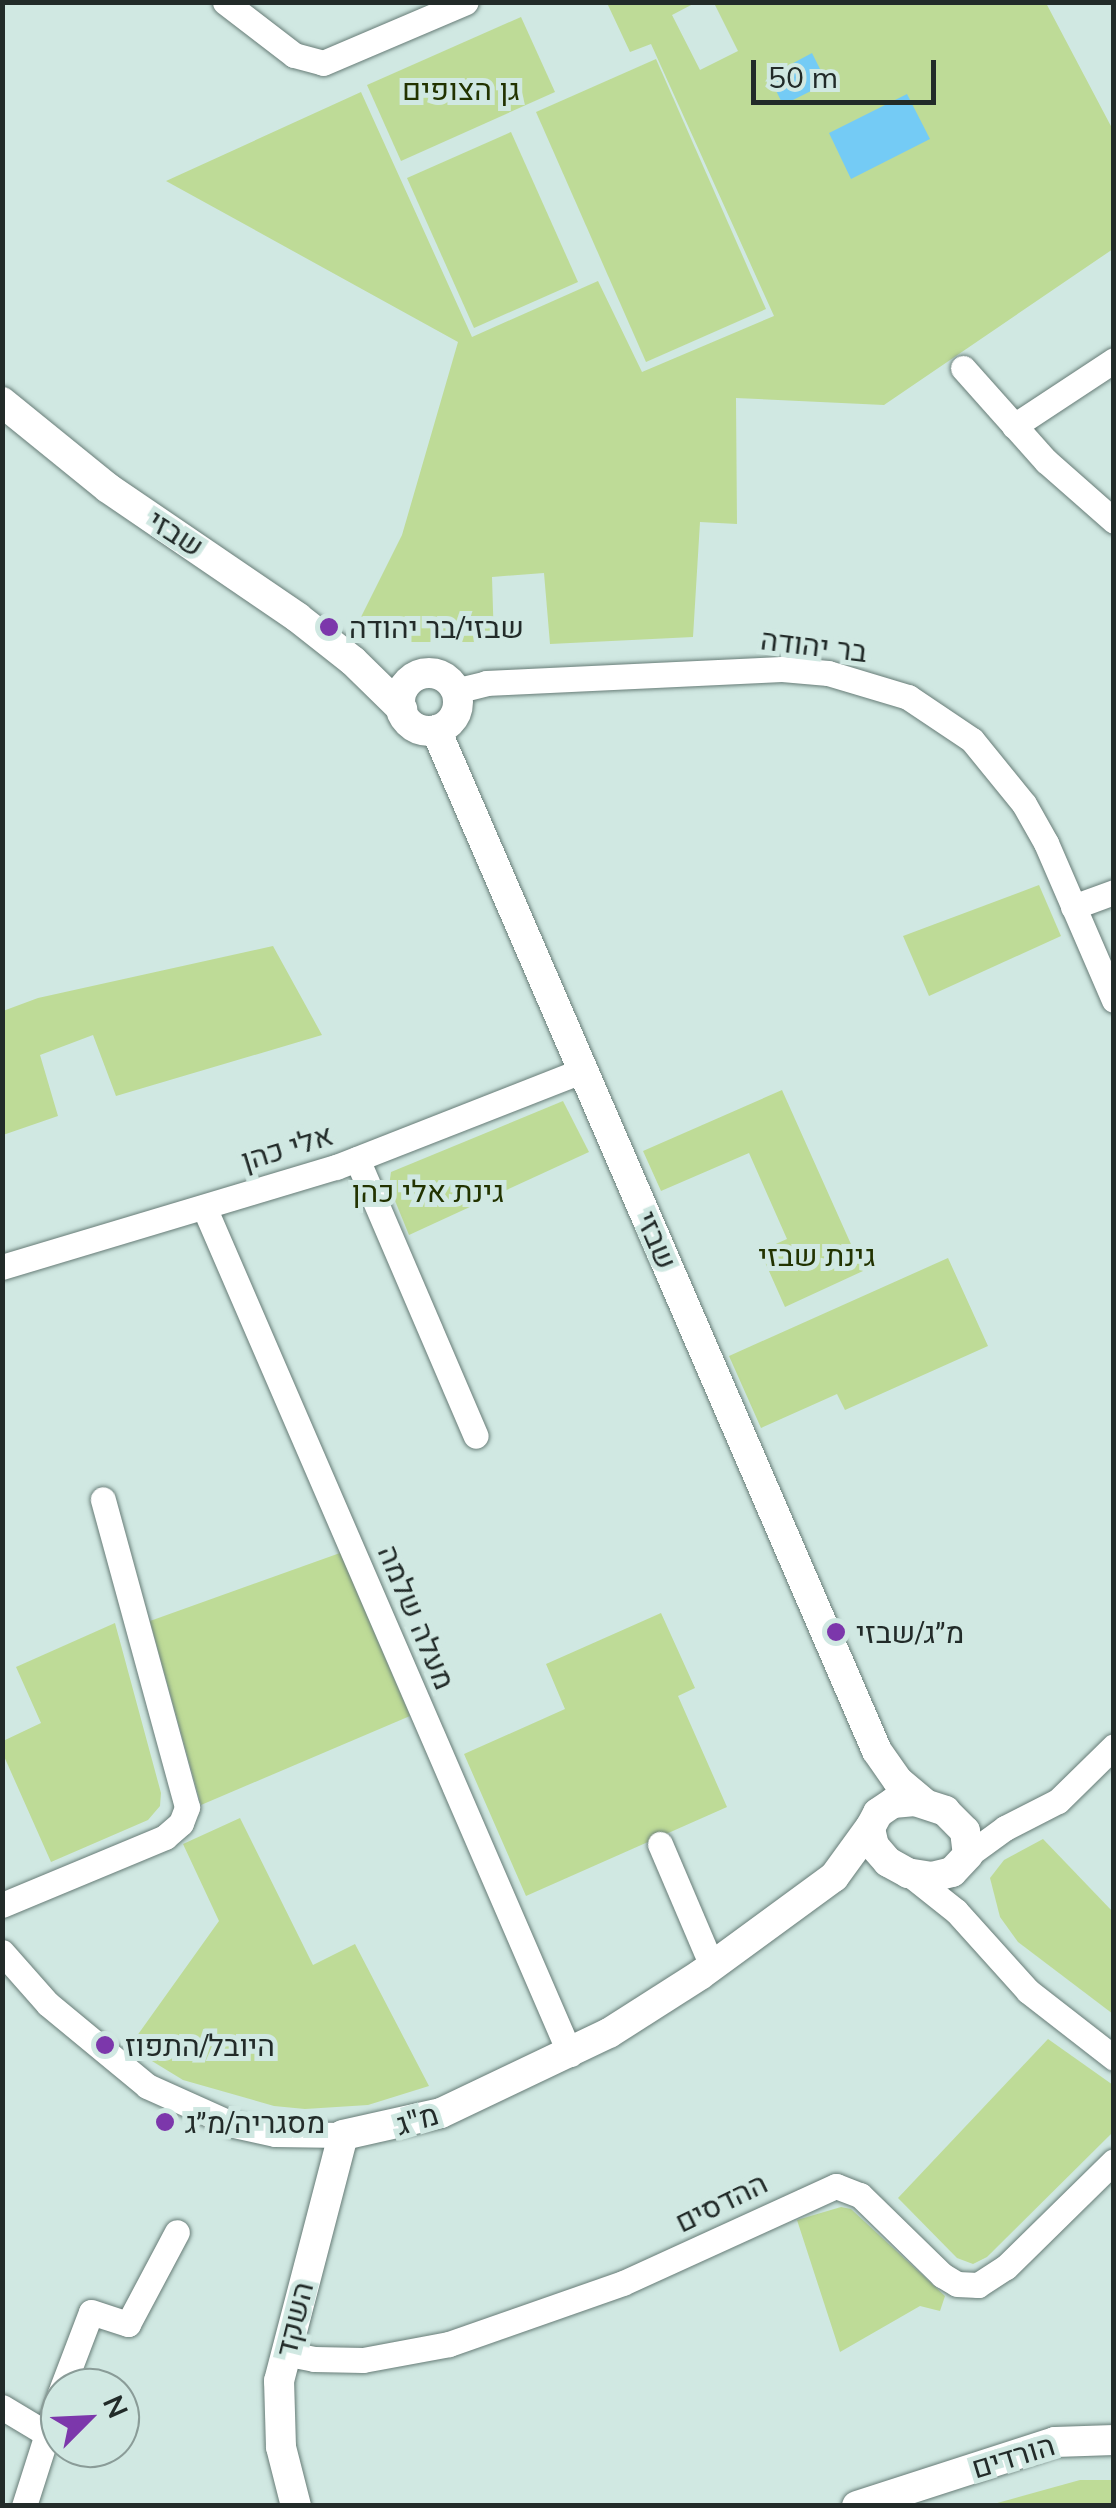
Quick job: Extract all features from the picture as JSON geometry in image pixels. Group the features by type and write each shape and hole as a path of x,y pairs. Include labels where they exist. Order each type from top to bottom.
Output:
{"street":[{"path":"225,2 294,55 318,63 344,58 466,2"},
{"path":"1014,426 1114,360"},
{"path":"963,368 1014,426 1114,521"},
{"name":"שבזי","path":"2,402 108,488 249,582 352,661 402,710"},
{"name":"שבזי","path":"352,661 395,675 422,674"},
{"name":"בר יהודה","path":"455,690 486,683 730,669 819,672 870,683 942,716 1000,770 1046,843 1114,1000"},
{"path":"422,674 443,677 455,690 456,712 436,730 415,727 402,710 406,684 422,674"},
{"name":"שבזי","path":"436,730 877,1751 898,1781 923,1802"},
{"path":"1073,907 1114,892"},
{"name":"אלי כהן","path":"2,1268 357,1160 583,1070"},
{"path":"357,1160 476,1436"},
{"name":"מעלה שלמה","path":"204,1207 570,2054"},
{"path":"2,1905 164,1837 181,1823 187,1806 102,1499"},
{"path":"901,1870 946,1874 992,1835 1065,1796 1114,1746"},
{"name":"שבזי","path":"872,1822 880,1784 877,1751"},
{"path":"1030,1816 988,1823 952,1816 923,1802 894,1803 872,1822 874,1846 943,1899 1034,1996 1114,2058"},
{"path":"952,1816 968,1837 964,1904 974,1933"},
{"name":"מ\"ג","path":"2,1952 83,2036 147,2086 234,2125 275,2134 344,2136 440,2113 570,2054 712,1966 830,1881 848,1863 872,1822"},
{"path":"660,1844 712,1966"},
{"name":"מ\"ג","path":"830,1881 869,1868 901,1870"},
{"name":"השקד","path":"296,2506 279,2427 284,2353 344,2136"},
{"name":"ההדסים","path":"284,2353 314,2359 364,2360 449,2344 623,2283 836,2186 860,2194 942,2276 957,2284 978,2285 1006,2267 1114,2161"},
{"path":"69,2368 90,2312 128,2324 176,2232"},
{"path":"2,2407 40,2430"},
{"name":"הורדים","path":"857,2506 1055,2442 1114,2440"},
{"path":"24,2506 40,2456"}],"green space":[{"path":"607,3 695,3 672,15 700,70 738,51 714,3 1046,3 1113,130 1113,249 884,405 736,398 737,524 700,522 693,637 550,644 544,573 492,577 494,642 390,642 359,621 402,535 458,342 166,181 361,92 472,337 598,281 642,372 774,316 651,44 630,52"},
{"name":"גן הצופים","path":"521,17 555,92 401,161 367,85"},
{"path":"656,59 766,309 646,362 536,112"},
{"path":"511,132 578,282 474,328 407,178"},
{"path":"1039,885 1061,936 929,996 903,936"},
{"path":"273,946 322,1035 116,1096 93,1035 40,1055 58,1116 3,1135 3,1011 38,998"},
{"name":"גינת שבזי","path":"782,1090 863,1271 785,1307 760,1251 787,1239 749,1153 661,1191 643,1151"},
{"name":"גינת אלי כהן","path":"563,1101 589,1152 409,1235 389,1186 391,1172"},
{"path":"948,1258 988,1346 845,1410 837,1394 761,1428 729,1356"},
{"path":"340,1553 410,1716 201,1805 150,1621"},
{"path":"661,1613 695,1688 678,1696 727,1807 526,1896 464,1754 565,1709 546,1664"},
{"path":"115,1623 161,1793 160,1806 148,1820 51,1862 3,1754 3,1741 41,1723 16,1667"},
{"path":"240,1818 313,1965 355,1944 429,2086 368,2105 305,2109 274,2106 183,2080 129,2047 219,1921 183,1844"},
{"path":"1043,1839 1113,1912 1113,2014 1018,1942 1000,1917 990,1878 1004,1860"},
{"path":"1048,2039 1113,2085 1113,2132 987,2257 973,2264 957,2258 898,2198"},
{"path":"841,2207 851,2209 945,2296 940,2311 920,2306 840,2352 797,2220"},
{"path":"1080,2480 1113,2480 1113,2505 990,2505"}],"water":[{"path":"812,53 827,83 783,105 769,76"},
{"path":"907,94 930,139 851,179 829,133"}],"place":[{"name":"שבזי/בר יהודה","path":"329,627"},
{"name":"מ״ג/שבזי","path":"836,1632"},
{"name":"היובל/התפוז","path":"105,2045"},
{"name":"מסגריה/מ״ג","path":"165,2122"}]}
